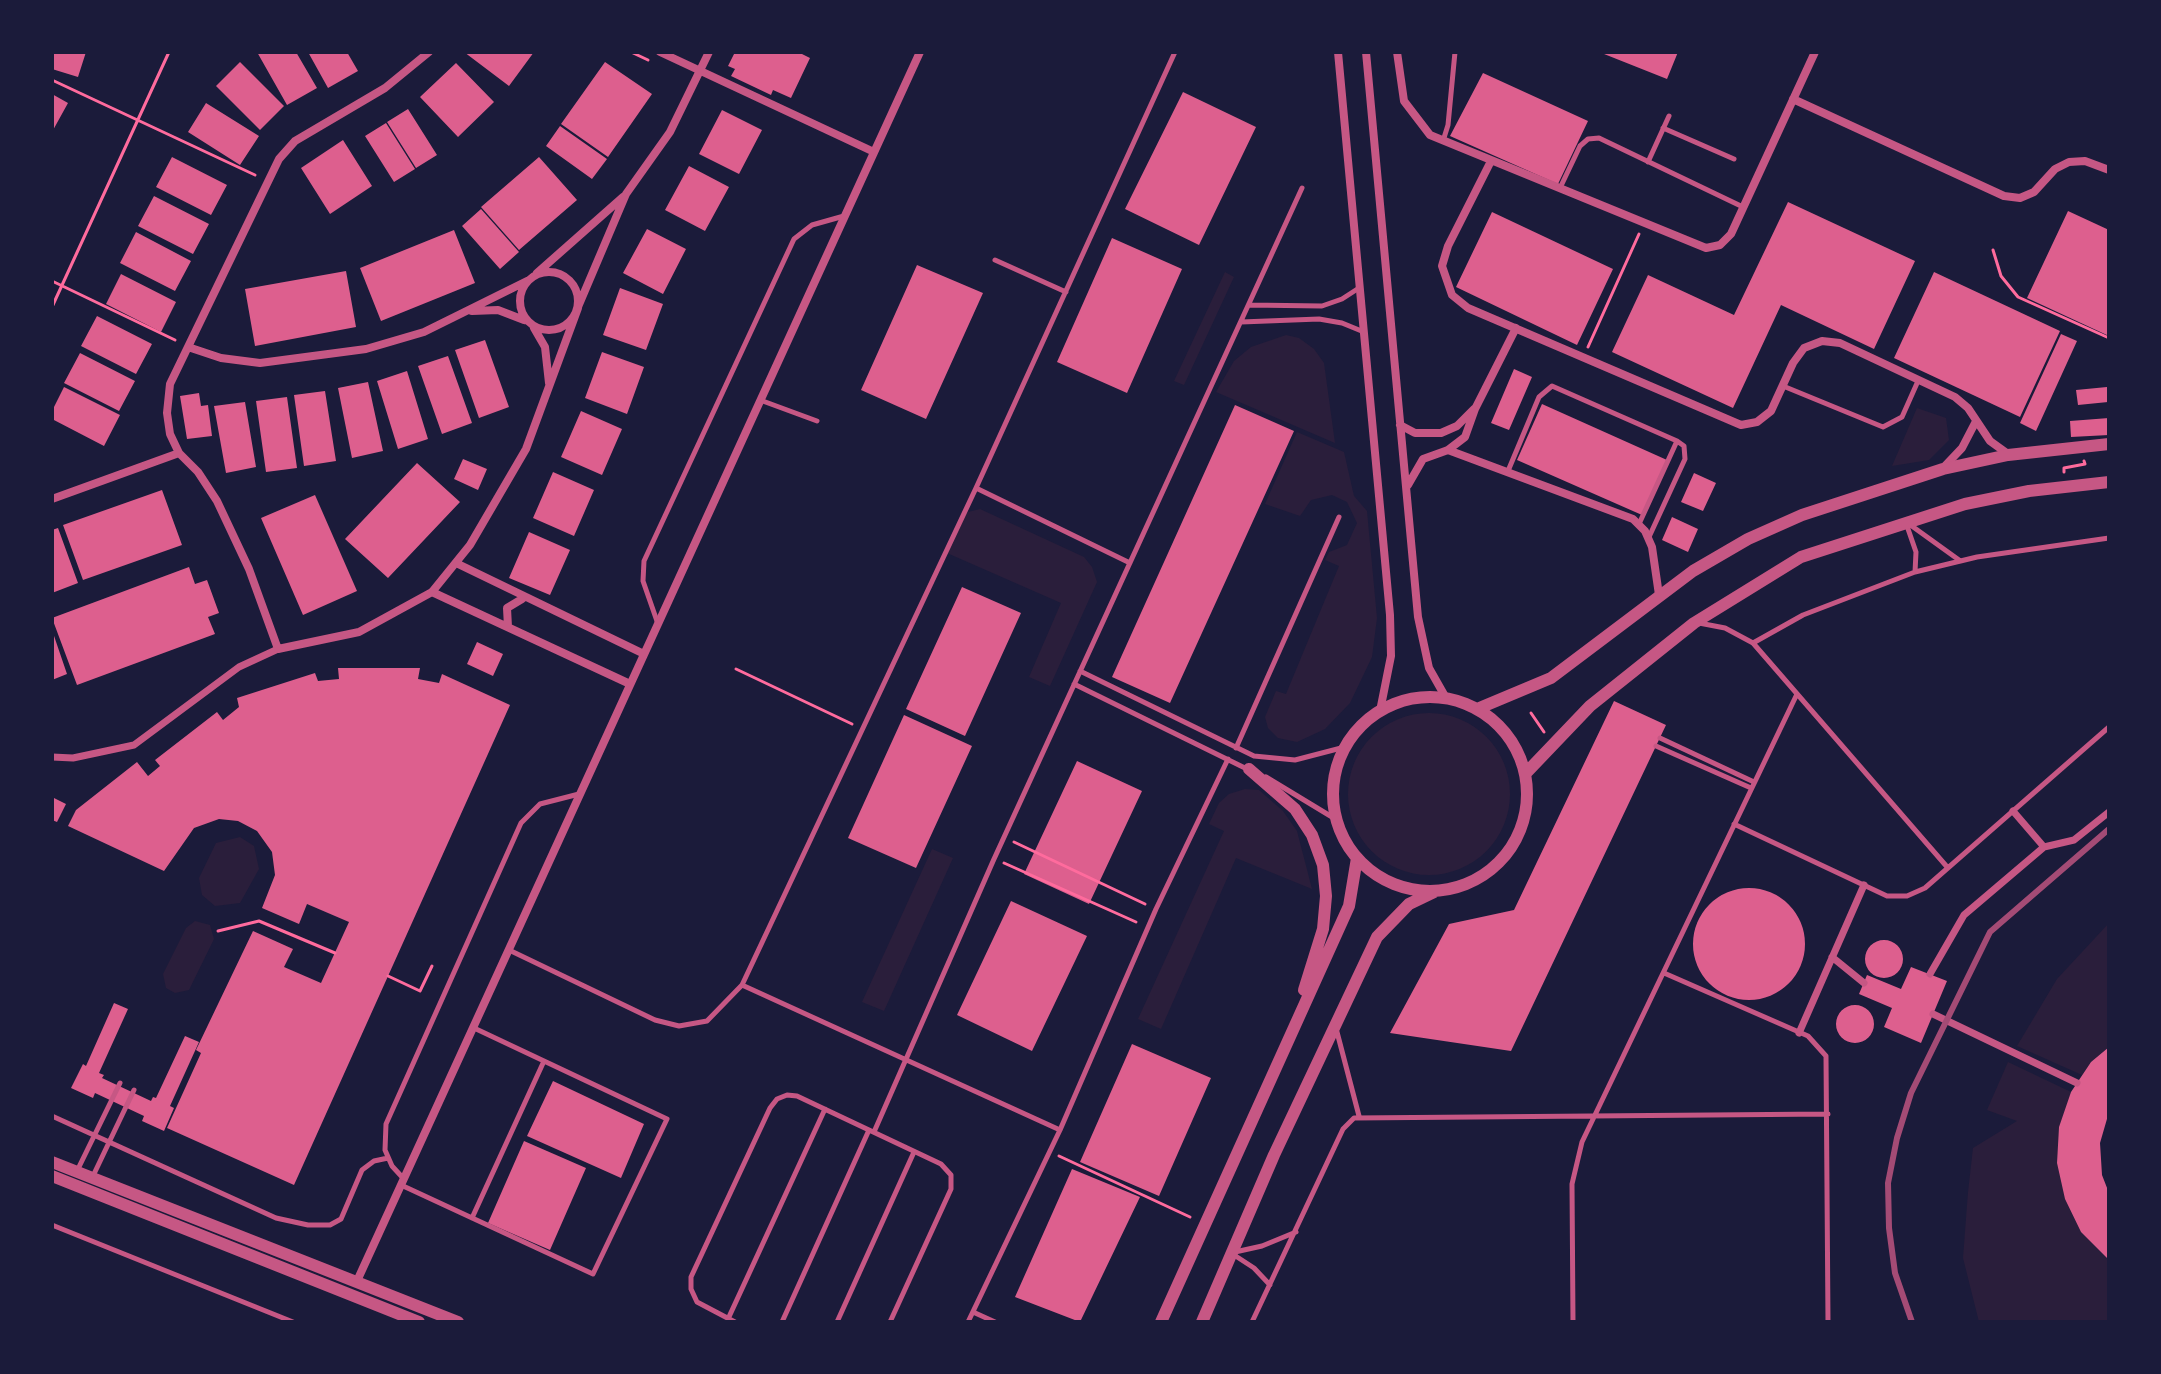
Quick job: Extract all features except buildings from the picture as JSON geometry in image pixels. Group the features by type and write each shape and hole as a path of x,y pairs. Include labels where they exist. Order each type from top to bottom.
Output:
{"street":[{"path":"278,649 249,569 217,501 198,472 179,453 167,413 170,384 279,159 295,141 385,88 429,52"},
{"path":"660,52 874,152"},
{"path":"52,757 73,758 134,745 239,667 278,649 359,632 432,592 456,563 510,480 548,394 578,307 626,194 670,132 709,52"},
{"path":"357,1281 920,52"},
{"path":"1338,52 1391,638 1389,675 1380,711"},
{"path":"1366,52 1423,651 1446,698"},
{"path":"1397,52 1404,101 1419,125 1442,142 1698,246 1713,248 1726,241 1815,52"},
{"path":"1793,99 2004,196 2020,198 2034,192 2055,169 2069,162 2085,161 2109,170"},
{"path":"1491,161 1444,255 1443,276 1459,302 1741,425 1765,417 1798,355 1822,341 1840,343 1962,402 1990,441 2008,455"},
{"path":"548,394 550,368 545,347 529,323 519,297 531,278 626,194"},
{"path":"188,347 221,358 260,363 303,360 366,349 424,332 456,315 531,278 554,272 563,275 576,289 578,307 567,324 559,329 539,329 498,310 477,309 456,315"},
{"path":"1406,491 1418,463 1428,455 1448,450 1465,437 1475,409 1516,328"},
{"path":"1400,425 1415,433 1441,433 1457,426 1475,409"},
{"path":"1943,469 1962,448 1975,423"},
{"path":"1477,709 1551,678 1659,595 1748,539 1788,521 1854,495 1943,469 2008,455 2109,444"},
{"path":"1448,450 1621,513 1639,524 1649,538 1658,571 1659,595"},
{"path":"52,499 179,453"},
{"path":"1526,773 1590,706 1694,623 1801,557 1965,504 2066,486 2109,482"},
{"path":"456,563 523,599 644,654"},
{"path":"432,592 630,684"},
{"path":"508,627 507,608 523,599"},
{"path":"1446,698 1477,709 1513,742 1526,773 1527,798 1523,822 1508,852 1484,875 1454,888 1437,890 1393,883 1357,858 1337,820 1334,779 1345,747 1366,721 1380,711 1412,699 1446,698"},
{"path":"1249,769 1295,809 1312,835 1323,865 1326,896 1323,929 1298,1016"},
{"path":"2013,811 2044,847"},
{"path":"1930,974 1964,915 2044,847 2074,840 2109,812"},
{"path":"1161,1322 1349,906 1357,858"},
{"path":"1799,1033 1864,885"},
{"path":"1202,1322 1230,1253 1377,937 1409,904 1437,890"},
{"path":"1832,957 1864,983"},
{"path":"1933,1014 2077,1083"},
{"path":"52,1162 458,1322"},
{"path":"52,1176 419,1322"}],"lane":[{"path":"508,950 655,1020 679,1026 707,1021 742,985 976,488 1175,52"},
{"path":"1442,142 1448,125 1455,52"},
{"path":"1648,162 1669,116"},
{"path":"1663,128 1734,159"},
{"path":"1560,189 1577,150 1588,139 1604,140 1743,207"},
{"path":"782,1322 907,1060 994,859 1302,188"},
{"path":"658,624 643,581 644,561 794,239 812,225 845,216"},
{"path":"995,260 1066,292"},
{"path":"1249,305 1322,306 1342,299 1360,287"},
{"path":"1241,322 1319,319 1342,323 1364,332"},
{"path":"1783,386 1883,427 1902,417 1919,380"},
{"path":"1508,471 1539,397 1552,386 1677,441 1686,450 1685,459 1649,538"},
{"path":"760,400 817,421"},
{"path":"1639,524 1677,441"},
{"path":"976,488 1130,563"},
{"path":"1236,748 1339,517"},
{"path":"1905,521 1960,561"},
{"path":"1905,521 1916,552 1915,572"},
{"path":"1753,643 1803,615 1915,572 1960,561 2109,538"},
{"path":"1694,623 1725,628 1753,643 1948,868"},
{"path":"1080,671 1254,756 1281,761 1345,747"},
{"path":"1074,684 1295,792 1337,820"},
{"path":"1573,1322 1572,1184 1582,1142 1797,694"},
{"path":"1734,824 1887,896 1907,896 1925,888 2109,727"},
{"path":"1660,738 1753,785"},
{"path":"1656,746 1753,785"},
{"path":"968,1322 1060,1130 1156,909 1228,759"},
{"path":"473,1028 667,1119 593,1274 402,1182 388,1158 384,1141 386,1124 521,823 540,804 580,793"},
{"path":"1664,973 1816,1041 1826,1056 1828,1322"},
{"path":"742,985 1060,1130"},
{"path":"1335,1025 1359,1116"},
{"path":"472,1218 544,1061"},
{"path":"77,1172 120,1083"},
{"path":"92,1178 134,1090"},
{"path":"735,1322 697,1302 691,1289 691,1277 773,1103 782,1096 792,1095 946,1167 952,1185 890,1322"},
{"path":"728,1319 825,1109"},
{"path":"1252,1322 1343,1129 1359,1116 1828,1114"},
{"path":"52,1116 276,1218 308,1225 330,1225 341,1219 362,1170 374,1161 388,1158"},
{"path":"837,1322 914,1152"},
{"path":"52,1225 293,1322"},
{"path":"1230,1253 1262,1246 1296,1232"},
{"path":"1230,1253 1254,1268 1270,1285"},
{"path":"973,1312 995,1322"}],"path":[{"path":"52,307 169,52"},
{"path":"631,52 656,64"},
{"path":"52,80 268,181"},
{"path":"1584,358 1644,223"},
{"path":"1993,250 2001,276 2018,297 2109,338"},
{"path":"52,281 188,347"},
{"path":"2066,486 2064,468 2085,464 2081,446"},
{"path":"736,669 863,729"},
{"path":"1531,713 1547,735"},
{"path":"1004,837 1156,909"},
{"path":"994,859 1148,927"},
{"path":"218,931 259,921 335,953"},
{"path":"388,976 420,991 432,966"},
{"path":"1049,1151 1205,1223"}],"shaded area":[{"path":"1225,272 1234,277 1184,385 1174,381"},
{"path":"1286,335 1299,338 1314,349 1324,363 1335,443 1216,392 1234,361 1251,347"},
{"path":"1917,408 1946,418 1949,440 1929,460 1892,466"},
{"path":"1297,432 1344,452 1354,496 1367,511 1377,618 1372,657 1350,703 1325,729 1297,742 1278,738 1268,728 1265,717 1276,691 1286,694 1339,566 1325,560 1329,552 1347,545 1357,523 1347,502 1332,495 1311,500 1300,516 1265,504"},
{"path":"980,509 1084,557 1092,567 1097,582 1050,686 1029,677 1061,603 947,553 963,518 968,512"},
{"path":"1429,713 1460,719 1486,737 1504,763 1510,794 1504,825 1486,851 1460,869 1429,875 1398,869 1372,851 1354,825 1348,794 1354,763 1372,737 1398,719"},
{"path":"1245,789 1259,790 1283,811 1297,831 1312,889 1236,858 1161,1029 1138,1019 1224,831 1209,824 1219,803 1229,794"},
{"path":"240,837 254,846 259,869 240,903 215,906 202,895 199,878 216,843"},
{"path":"932,849 953,858 884,1011 862,1002"},
{"path":"195,921 210,925 214,939 189,990 175,993 166,988 163,974 186,928"},
{"path":"2109,923 2109,1047 2091,1062 2082,1075 2017,1046 2057,979"},
{"path":"2008,1062 2071,1092 2059,1127 2057,1163 2065,1199 2081,1232 2109,1260 2109,1322 1979,1322 1963,1258 1968,1192 1973,1148 2017,1121 1987,1110"}],"railway":[{"path":"1912,1322 1895,1273 1889,1228 1888,1183 1897,1138 1911,1093 1990,932 2109,829"}]}
